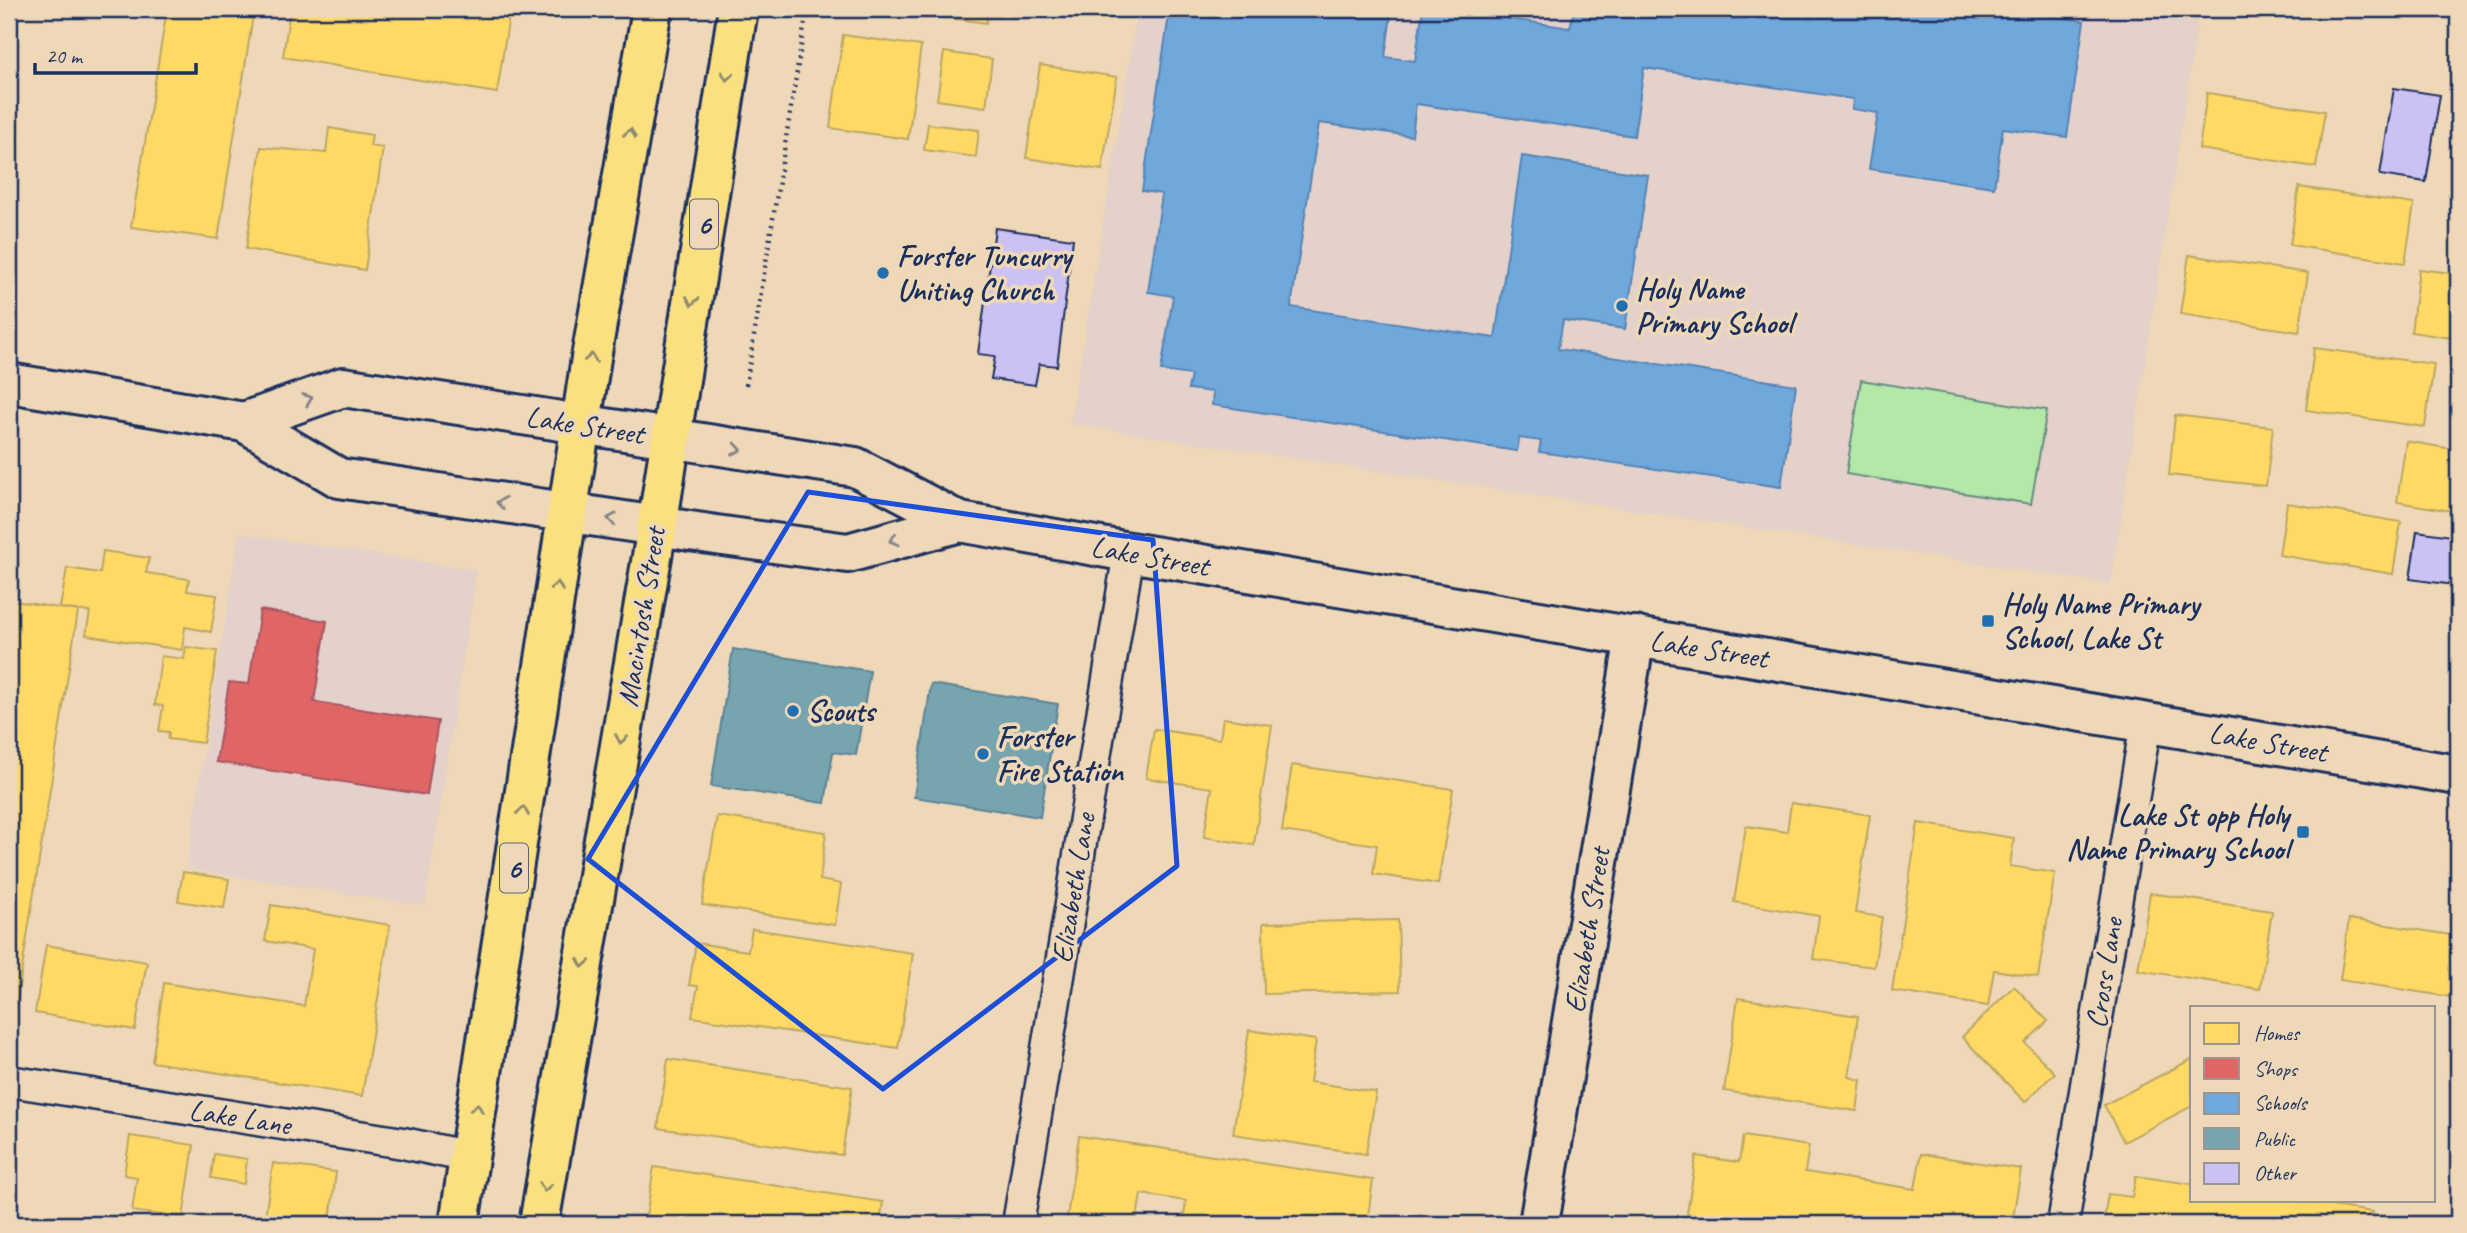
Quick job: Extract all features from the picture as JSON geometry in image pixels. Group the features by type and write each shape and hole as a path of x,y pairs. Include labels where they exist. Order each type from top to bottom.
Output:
{"main road":[{"name":"6","path":"459,1224 581,425 652,9"},
{"name":"Macintosh Street","path":"539,1224 657,527 738,9"}],"street":[{"name":"Lake Street","path":"9,383 244,422 340,478 657,527 848,553 960,522"},
{"name":"Lake Street","path":"244,422 343,387 855,467 960,522 2458,775"},
{"name":"Elizabeth Street","path":"1539,1224 1635,636"}],"lane":[{"name":"Elizabeth Lane","path":"1018,1224 1129,552"},
{"name":"Cross Lane","path":"2063,1224 2146,722"},
{"name":"Lake Lane","path":"9,1081 403,1143 470,1157"}],"path":[{"path":"746,385 807,9"}],"highlighted area":[{"path":"808,492 1153,540 1177,866 883,1089 588,859"}],"shaded area":[{"name":"Holy Name Primary School","path":"1138,9 2200,9 2111,584 1070,424"},
{"path":"239,533 477,570 425,906 186,869"}],"green space":[{"path":"1861,380 2047,410 2031,504 1846,474"}],"building: Homes":[{"path":"167,9 254,9 218,239 131,227"},
{"path":"290,9 510,9 497,93 283,57"},
{"path":"883,9 988,9 986,23"},
{"path":"843,35 921,46 908,139 830,128"},
{"path":"944,52 992,59 986,107 937,100"},
{"path":"1040,65 1117,77 1102,170 1026,158"},
{"path":"2207,93 2325,111 2316,167 2199,149"},
{"path":"928,124 979,130 976,157 924,150"},
{"path":"329,128 372,135 370,146 383,148 365,270 246,249 261,147 326,153"},
{"path":"2458,184 2458,220 2453,219"},
{"path":"2299,187 2414,204 2405,263 2290,245"},
{"path":"2189,255 2308,273 2299,332 2180,314"},
{"path":"2419,269 2458,274 2458,339 2411,332"},
{"path":"2314,348 2434,364 2425,427 2306,410"},
{"path":"2175,415 2273,427 2266,486 2169,475"},
{"path":"2406,441 2458,450 2458,512 2397,502"},
{"path":"2287,503 2401,522 2393,574 2279,555"},
{"path":"103,551 149,558 146,573 189,579 187,591 217,595 211,632 185,627 182,650 86,635 90,612 60,608 67,568 100,573"},
{"path":"9,600 78,611 14,1020 9,1019"},
{"path":"186,647 217,651 203,743 168,739 169,732 159,731 163,706 155,705 161,656 184,659"},
{"path":"1223,718 1272,725 1254,845 1204,837 1212,788 1146,778 1154,729 1220,739"},
{"path":"1292,765 1453,789 1438,884 1373,874 1377,845 1282,831"},
{"path":"1791,803 1870,815 1855,913 1882,917 1874,967 1813,959 1819,916 1734,902 1746,826 1787,832"},
{"path":"717,816 826,832 820,880 841,884 835,925 702,905"},
{"path":"1918,823 2014,838 2010,866 2055,873 2038,977 1994,970 1988,1006 1892,991"},
{"path":"183,872 229,879 224,908 178,901"},
{"path":"2150,893 2272,911 2260,989 2138,970"},
{"path":"271,905 390,925 362,1096 152,1062 164,983 304,1006 313,949 265,941"},
{"path":"2349,919 2458,936 2458,998 2340,980"},
{"path":"1398,920 1400,991 1264,994 1263,923"},
{"path":"752,929 913,953 898,1048 692,1017 698,986 689,985 696,943 748,951"},
{"path":"46,945 147,962 135,1030 35,1013"},
{"path":"2014,986 2048,1021 2025,1043 2055,1073 2025,1102 1962,1037"},
{"path":"1738,998 1858,1016 1849,1077 1861,1080 1857,1111 1724,1091"},
{"path":"1249,1030 1316,1040 1310,1082 1376,1092 1366,1154 1233,1134"},
{"path":"668,1059 852,1087 842,1155 658,1128"},
{"path":"2190,1060 2190,1107 2124,1142 2104,1105"},
{"path":"130,1136 194,1145 183,1218 132,1211 137,1177 124,1175"},
{"path":"1079,1136 1373,1180 1367,1223 1349,1220 1348,1224 1183,1224 1186,1201 1141,1194 1136,1224 1066,1224"},
{"path":"1743,1136 1809,1146 1805,1172 1915,1189 1921,1154 2021,1169 2012,1224 1818,1224 1769,1217 1768,1224 1758,1224 1687,1214 1696,1156 1739,1162"},
{"path":"214,1154 247,1159 244,1184 211,1178"},
{"path":"273,1163 336,1172 330,1220 343,1224 264,1224"},
{"path":"654,1167 883,1202 880,1224 645,1223"},
{"path":"2136,1176 2190,1184 2190,1202 2305,1202 2373,1212 2371,1224 2103,1224 2108,1194 2132,1197"}],"building: Shops":[{"path":"260,610 327,621 314,702 438,721 427,795 216,762 229,682 249,684"}],"building: Schools":[{"path":"1170,9 1392,9 1385,57 1415,61 1423,9 1444,9 1570,28 1574,9 2024,9 2024,12 2084,21 2067,137 2003,128 1994,187 1869,169 1878,113 1852,109 1853,99 1644,68 1634,136 1416,104 1412,136 1319,123 1291,307 1495,338 1522,156 1648,175 1625,329 1563,320 1558,349 1796,385 1781,487 1539,452 1541,441 1519,438 1517,451 1212,405 1213,392 1188,389 1191,375 1161,371 1173,296 1148,292 1162,194 1142,191"}],"building: Public":[{"path":"9,9 19,9 9,79"},
{"name":"Scouts","path":"733,649 870,671 856,755 833,752 825,803 711,786"},
{"path":"931,684 1058,704 1040,817 914,797"}],"building: Other":[{"path":"2394,88 2440,95 2426,182 2380,175"},
{"path":"995,228 1073,239 1057,366 1039,364 1035,385 991,379 995,356 978,354"},
{"path":"2417,531 2458,537 2454,585 2410,579"}],"place":[{"name":"Forster Tuncurry Uniting Church","path":"883,273"},
{"name":"Holy Name Primary School","path":"1622,306"},
{"name":"Holy Name Primary School, Lake St","path":"1988,621"},
{"name":"Scouts","path":"793,711"},
{"name":"Forster Fire Station","path":"983,754"},
{"name":"Lake St opp Holy Name Primary School","path":"2303,832"}]}
